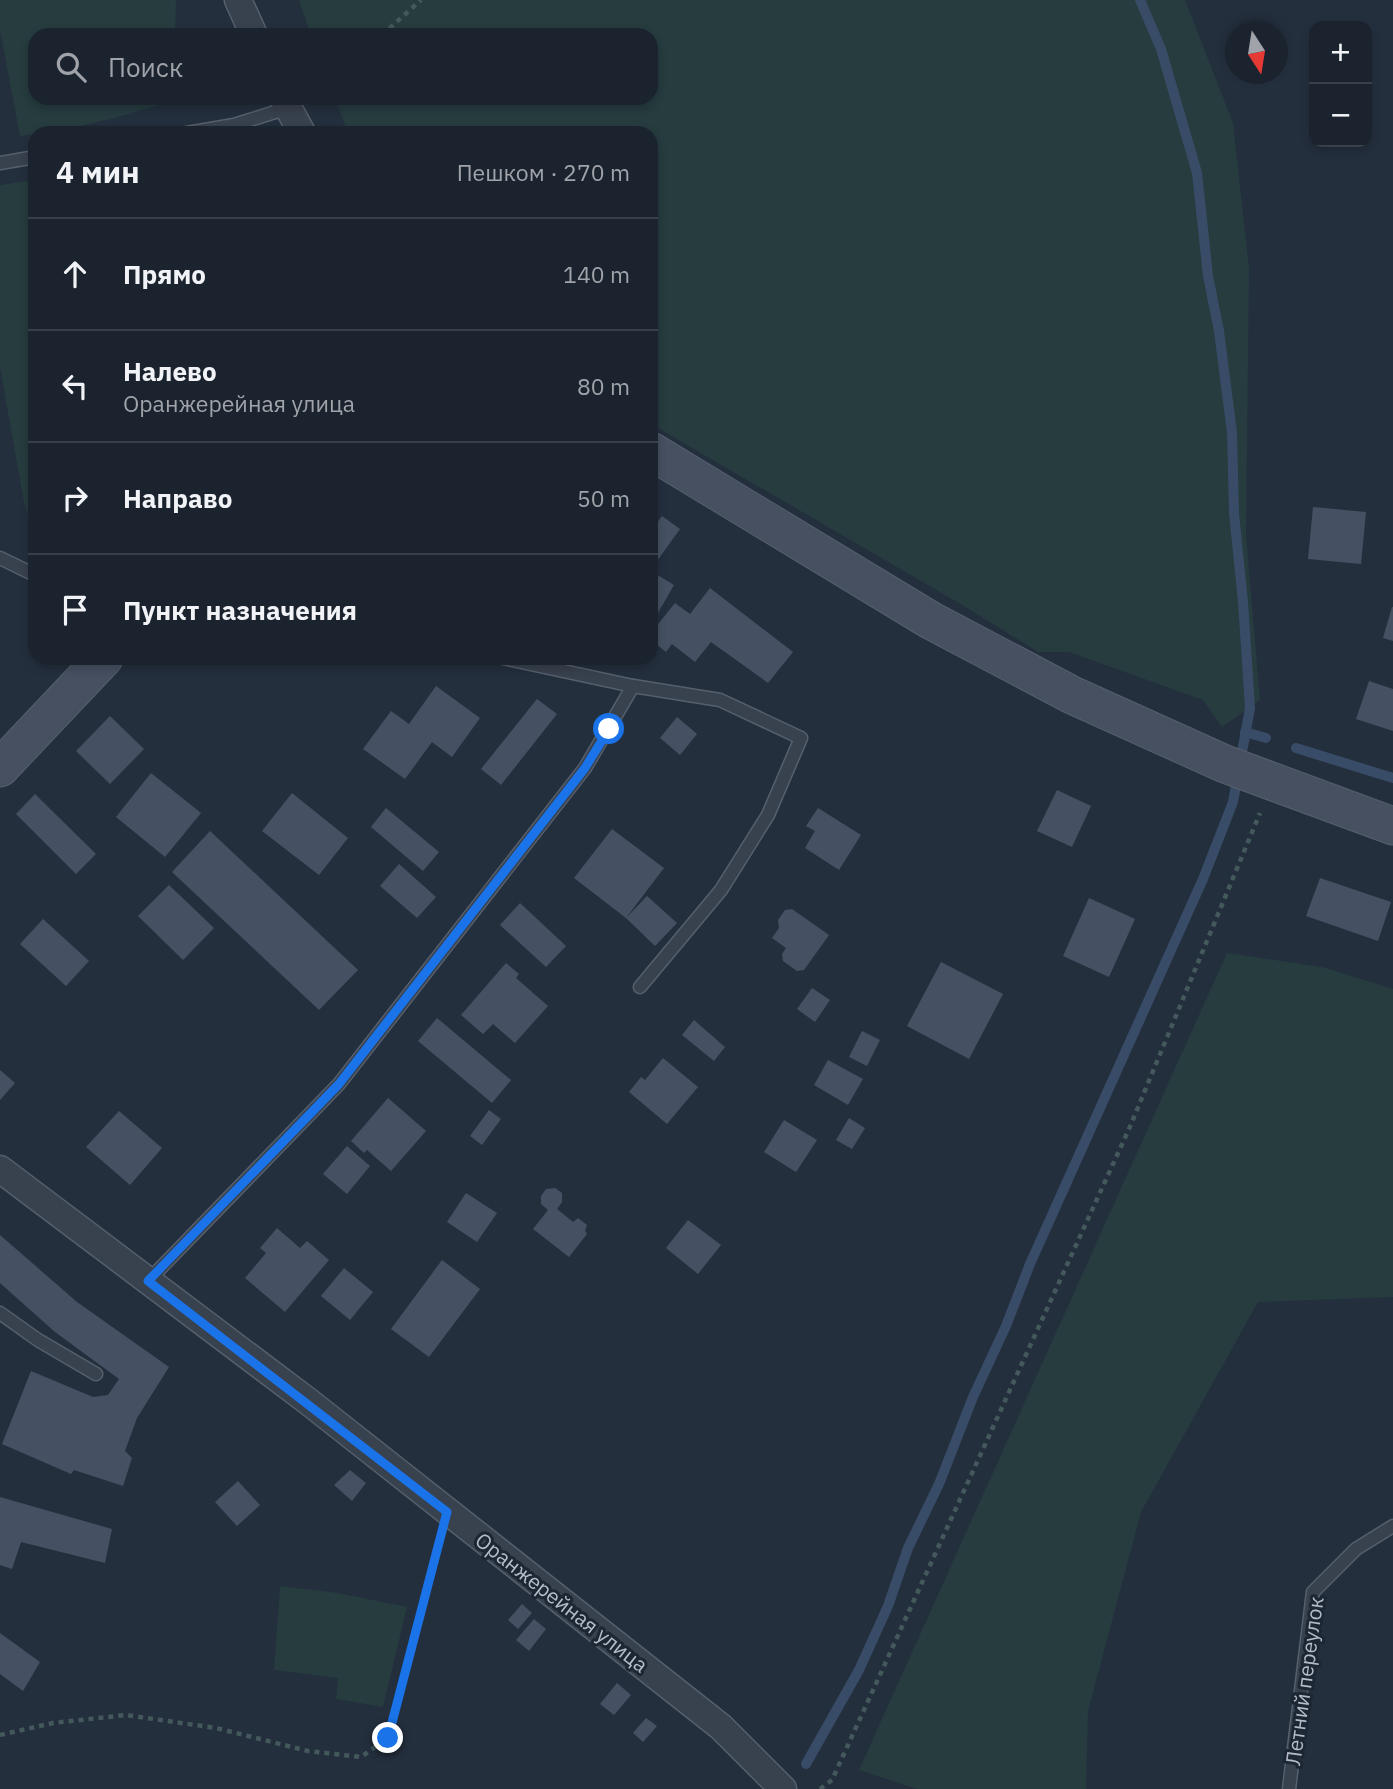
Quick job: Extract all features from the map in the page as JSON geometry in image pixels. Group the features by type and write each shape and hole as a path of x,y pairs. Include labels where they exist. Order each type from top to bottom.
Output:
{"main road":[{"path":"658,456 930,620 1072,695 1225,764 1393,826"},
{"path":"0,768 97,665"}],"street":[{"path":"238,0 251,28"},
{"path":"286,105 298,126"},
{"name":"Оранжерейная улица","path":"0,1169 447,1512 721,1727 783,1789"}],"lane":[{"path":"228,126 280,105"},
{"path":"0,163 28,158"},
{"path":"0,558 28,572"},
{"path":"536,665 633,686 720,700 801,738 768,815 721,890 640,987"},
{"path":"148,1281 339,1084 585,768 633,686"},
{"path":"0,1312 38,1340 96,1374"},
{"name":"Летний переулок","path":"1289,1789 1313,1592 1356,1549 1393,1526"}],"path":[{"path":"390,28 421,0"},
{"path":"820,1789 832,1780 1129,1129 1272,783"},
{"path":"0,1735 53,1723 126,1715 216,1728 308,1751 361,1757 388,1738 447,1512"}],"green space":[{"path":"0,0 176,0 175,28 28,28 28,105 157,105 78,126 28,126 28,135 20,136 0,30"},
{"path":"299,0 1185,0 1233,123 1249,268 1246,535 1260,700 1222,727 1203,700 1069,652 1038,652 658,428 658,126 345,126 338,105 658,105 658,28 309,28"},
{"path":"28,181 28,514 0,367 0,185"},
{"path":"1227,953 1322,967 1393,989 1393,1297 1258,1302 1141,1512 1088,1711 1086,1789 917,1789 859,1770"},
{"path":"280,1586 338,1593 407,1607 383,1707 336,1699 338,1678 274,1670"}],"building":[{"path":"1313,507 1366,512 1361,564 1308,559"},
{"path":"662,516 680,529 658,560 658,521"},
{"path":"658,575 674,585 658,613"},
{"path":"710,588 793,652 768,683 711,642 695,662 672,644 666,652 658,646 658,624 675,603 690,614"},
{"path":"1393,607 1393,641 1383,638"},
{"path":"1369,681 1393,689 1393,731 1356,719"},
{"path":"436,686 480,718 452,757 432,742 405,779 363,749 391,711 409,724"},
{"path":"537,699 557,714 501,785 481,769"},
{"path":"110,716 144,749 110,784 76,751"},
{"path":"677,717 697,734 680,755 660,738"},
{"path":"151,773 201,813 165,857 116,817"},
{"path":"1057,790 1091,806 1072,847 1037,831"},
{"path":"292,793 348,838 319,875 262,831"},
{"path":"35,794 96,854 76,874 16,814"},
{"path":"386,808 439,852 423,871 371,827"},
{"path":"818,808 861,835 839,870 805,848 815,831 806,826"},
{"path":"612,829 664,868 626,918 574,878"},
{"path":"210,831 358,970 319,1010 172,872"},
{"path":"399,864 436,897 417,918 380,886"},
{"path":"1320,878 1391,902 1378,941 1306,916"},
{"path":"169,885 214,928 183,960 138,916"},
{"path":"647,896 677,923 655,946 626,918"},
{"path":"1089,898 1135,919 1109,977 1063,956"},
{"path":"520,903 566,946 546,967 500,925"},
{"path":"792,909 829,935 804,970 797,971 783,961 782,954 786,948 772,938 779,928 778,920 785,910"},
{"path":"43,919 89,961 66,986 20,944"},
{"path":"941,962 1003,994 969,1059 907,1026"},
{"path":"506,963 519,974 516,978 548,1006 515,1043 493,1024 483,1034 461,1015"},
{"path":"812,988 830,1000 815,1022 797,1009"},
{"path":"437,1018 511,1080 492,1103 418,1041"},
{"path":"694,1020 725,1047 714,1061 682,1035"},
{"path":"862,1031 880,1040 867,1066 849,1057"},
{"path":"663,1058 698,1087 667,1124 629,1092 641,1077 645,1080"},
{"path":"828,1060 863,1079 848,1105 814,1085"},
{"path":"0,1070 15,1083 0,1100"},
{"path":"388,1098 426,1131 391,1171 367,1150 364,1153 351,1141"},
{"path":"489,1110 501,1119 482,1145 470,1136"},
{"path":"119,1111 162,1148 130,1185 86,1147"},
{"path":"849,1118 865,1128 852,1149 836,1140"},
{"path":"784,1120 817,1140 796,1172 764,1152"},
{"path":"347,1146 370,1166 347,1194 323,1174"},
{"path":"555,1188 562,1193 562,1202 557,1209 573,1222 578,1218 587,1225 587,1234 569,1257 533,1229 548,1210 541,1204 541,1196 546,1189"},
{"path":"466,1193 497,1213 477,1242 447,1222"},
{"path":"688,1220 721,1245 698,1274 666,1248"},
{"path":"277,1228 300,1248 307,1241 329,1260 285,1312 245,1278 266,1253 260,1248"},
{"path":"0,1235 77,1302 169,1367 137,1418 125,1451 132,1458 123,1486 74,1470 71,1474 2,1444 31,1371 93,1397 108,1395 119,1379 55,1332 0,1283"},
{"path":"442,1260 480,1289 429,1357 391,1329"},
{"path":"344,1268 373,1292 350,1320 321,1296"},
{"path":"350,1470 366,1483 352,1501 334,1485"},
{"path":"238,1481 260,1505 237,1526 215,1502"},
{"path":"0,1497 112,1529 105,1563 21,1542 12,1569 0,1565"},
{"path":"522,1604 532,1613 518,1629 508,1620"},
{"path":"534,1619 546,1629 529,1651 516,1640"},
{"path":"0,1633 40,1662 23,1691 0,1674"},
{"path":"617,1683 631,1695 614,1715 600,1704"},
{"path":"646,1718 657,1726 643,1742 633,1733"}],"waterway":[{"path":"806,1764 859,1670 888,1606 908,1548 939,1484 1030,1264 1203,879 1233,802 1250,708 1234,513 1232,433 1219,331 1208,276 1197,173 1161,49 1140,0"},
{"path":"1245,732 1266,738"},
{"path":"1296,748 1393,778"}],"route":[{"path":"388,1738 447,1512 309,1402 148,1281 339,1084 585,768 609,729"}]}
